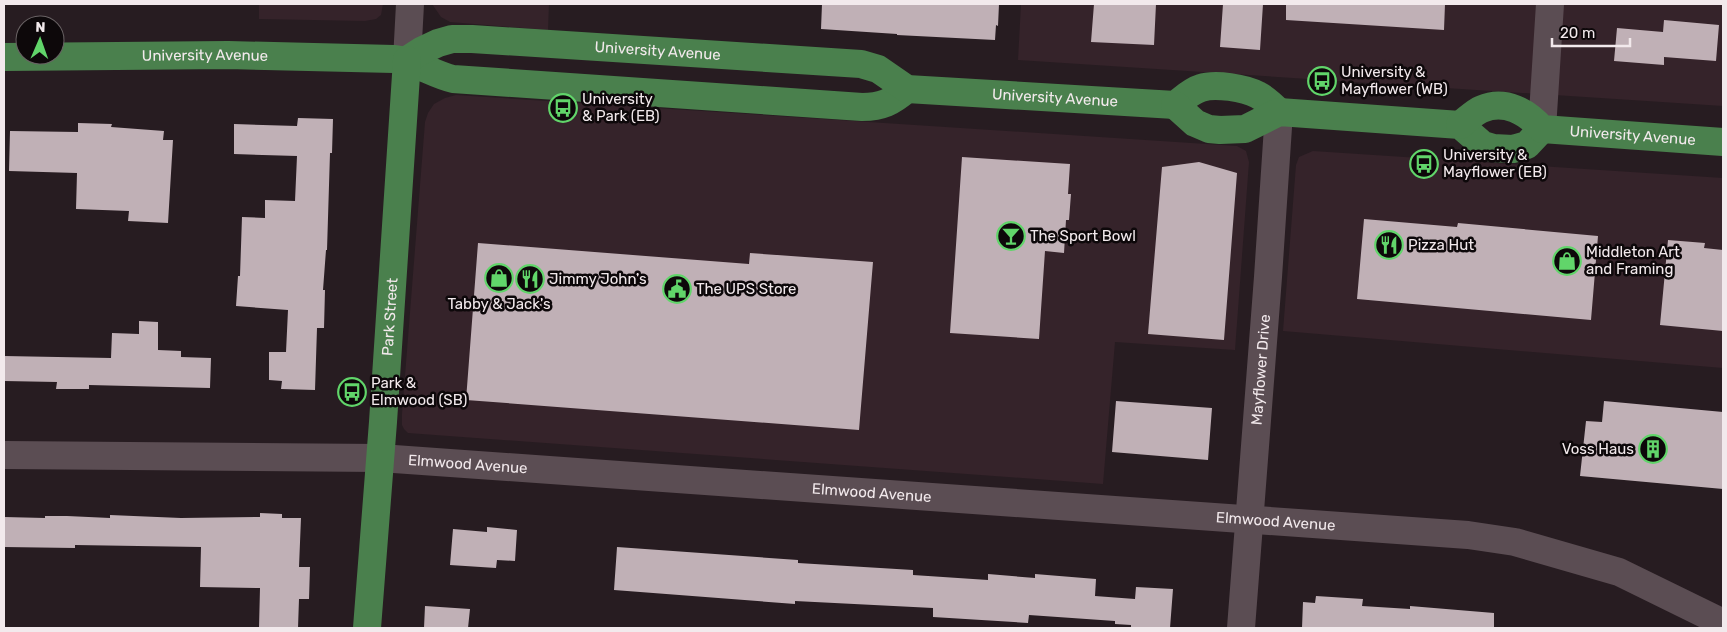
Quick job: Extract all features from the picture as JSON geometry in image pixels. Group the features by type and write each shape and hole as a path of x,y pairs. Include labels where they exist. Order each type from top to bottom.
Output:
{"main road":[{"name":"University Avenue","path":"406,60 427,48 452,39 511,41 865,64 878,69 907,89 1175,105"},
{"name":"University Avenue","path":"4,57 228,55 406,60 438,75 453,79 862,107 884,105 894,100 907,89"},
{"name":"Park Street","path":"367,628 406,60"},
{"path":"1279,112 1266,100 1253,93 1214,86 1195,90 1175,105 1195,123 1209,129 1245,129 1279,112 1460,126 1483,145 1493,148 1521,148 1527,145 1542,129 1523,111 1512,107 1494,106 1480,110 1460,126"},
{"name":"University Avenue","path":"1542,129 1723,142"}],"street":[{"name":"Park Street","path":"406,60 410,4"},
{"path":"1542,129 1550,4"},
{"name":"Mayflower Drive","path":"1241,628 1279,112"},
{"name":"Elmwood Avenue","path":"4,455 380,458 1468,535 1515,542 1619,572 1723,623"}],"shaded area":[{"path":"259,4 383,4 381,15 376,19 365,21 259,19"},
{"path":"432,4 549,4 548,30 450,22 441,17"},
{"path":"1021,4 1723,4 1723,106 1018,60"},
{"path":"456,95 1237,146 1246,151 1249,162 1235,350 1115,342 1103,484 408,433 402,425 402,414 425,122 434,104"},
{"path":"1313,151 1723,178 1723,368 1283,331 1296,165 1299,157"}],"building":[{"path":"822,4 999,4 998,26 996,25 995,40 821,29"},
{"path":"1094,4 1156,4 1154,45 1091,42"},
{"path":"1223,4 1263,4 1260,50 1220,47"},
{"path":"1286,4 1445,4 1444,30 1286,20"},
{"path":"1664,20 1719,25 1716,61 1664,57 1664,65 1614,61 1617,28 1663,32"},
{"path":"298,118 333,119 327,250 323,290 325,290 324,328 317,328 315,390 281,389 282,381 269,380 269,352 286,352 288,310 236,306 238,276 240,276 242,217 265,218 265,200 295,201 297,156 234,154 234,124 297,126"},
{"path":"78,123 112,124 111,127 164,131 163,140 173,140 168,223 128,221 129,211 76,209 77,173 9,171 10,131 78,132"},
{"name":"The Sport Bowl","path":"962,157 1070,164 1068,194 1071,194 1069,220 1066,220 1064,253 1045,251 1039,339 950,333"},
{"path":"1199,162 1237,173 1224,340 1148,334 1162,167"},
{"path":"1364,219 1457,227 1458,223 1598,236 1591,320 1357,299"},
{"path":"1668,240 1705,243 1704,248 1723,250 1723,331 1660,325"},
{"path":"478,243 749,264 750,253 873,262 859,430 466,400"},
{"path":"139,321 158,322 158,350 181,351 181,357 211,358 210,388 89,385 89,389 56,389 57,382 4,381 4,356 111,358 112,333 139,334"},
{"path":"1116,401 1212,408 1208,460 1112,452"},
{"name":"Voss Haus","path":"1604,401 1723,412 1723,489 1580,476 1586,421 1602,422"},
{"path":"260,513 282,514 282,518 301,518 299,567 310,567 309,599 299,599 298,628 259,628 260,588 200,587 201,547 75,545 75,548 4,547 4,517 45,518 45,516 67,516 110,518 110,515 181,518 260,517"},
{"path":"487,527 517,530 515,561 497,560 496,568 450,565 453,529 487,532"},
{"path":"617,547 798,560 798,563 913,570 913,575 988,580 988,574 1035,578 1035,574 1096,579 1095,596 1135,599 1136,587 1173,589 1170,628 1131,628 1131,625 1115,624 1115,621 1029,615 1028,623 933,617 933,608 795,601 795,604 614,590"},
{"path":"1316,596 1363,599 1362,606 1410,609 1410,606 1494,613 1494,628 1302,628 1303,602 1315,603"},
{"path":"425,606 470,609 468,628 424,628"}],"place":[{"name":"University & Mayflower (WB)","path":"1322,81"},
{"name":"University & Park (EB)","path":"563,108"},
{"name":"University & Mayflower (EB)","path":"1424,164"},
{"name":"The Sport Bowl","path":"1011,236"},
{"name":"Pizza Hut","path":"1389,245"},
{"name":"Middleton Art and Framing","path":"1567,261"},
{"name":"Tabby & Jack's","path":"499,278"},
{"name":"Jimmy John's","path":"530,279"},
{"name":"The UPS Store","path":"677,289"},
{"name":"Park & Elmwood (SB)","path":"352,392"},
{"name":"Voss Haus","path":"1653,449"}]}
